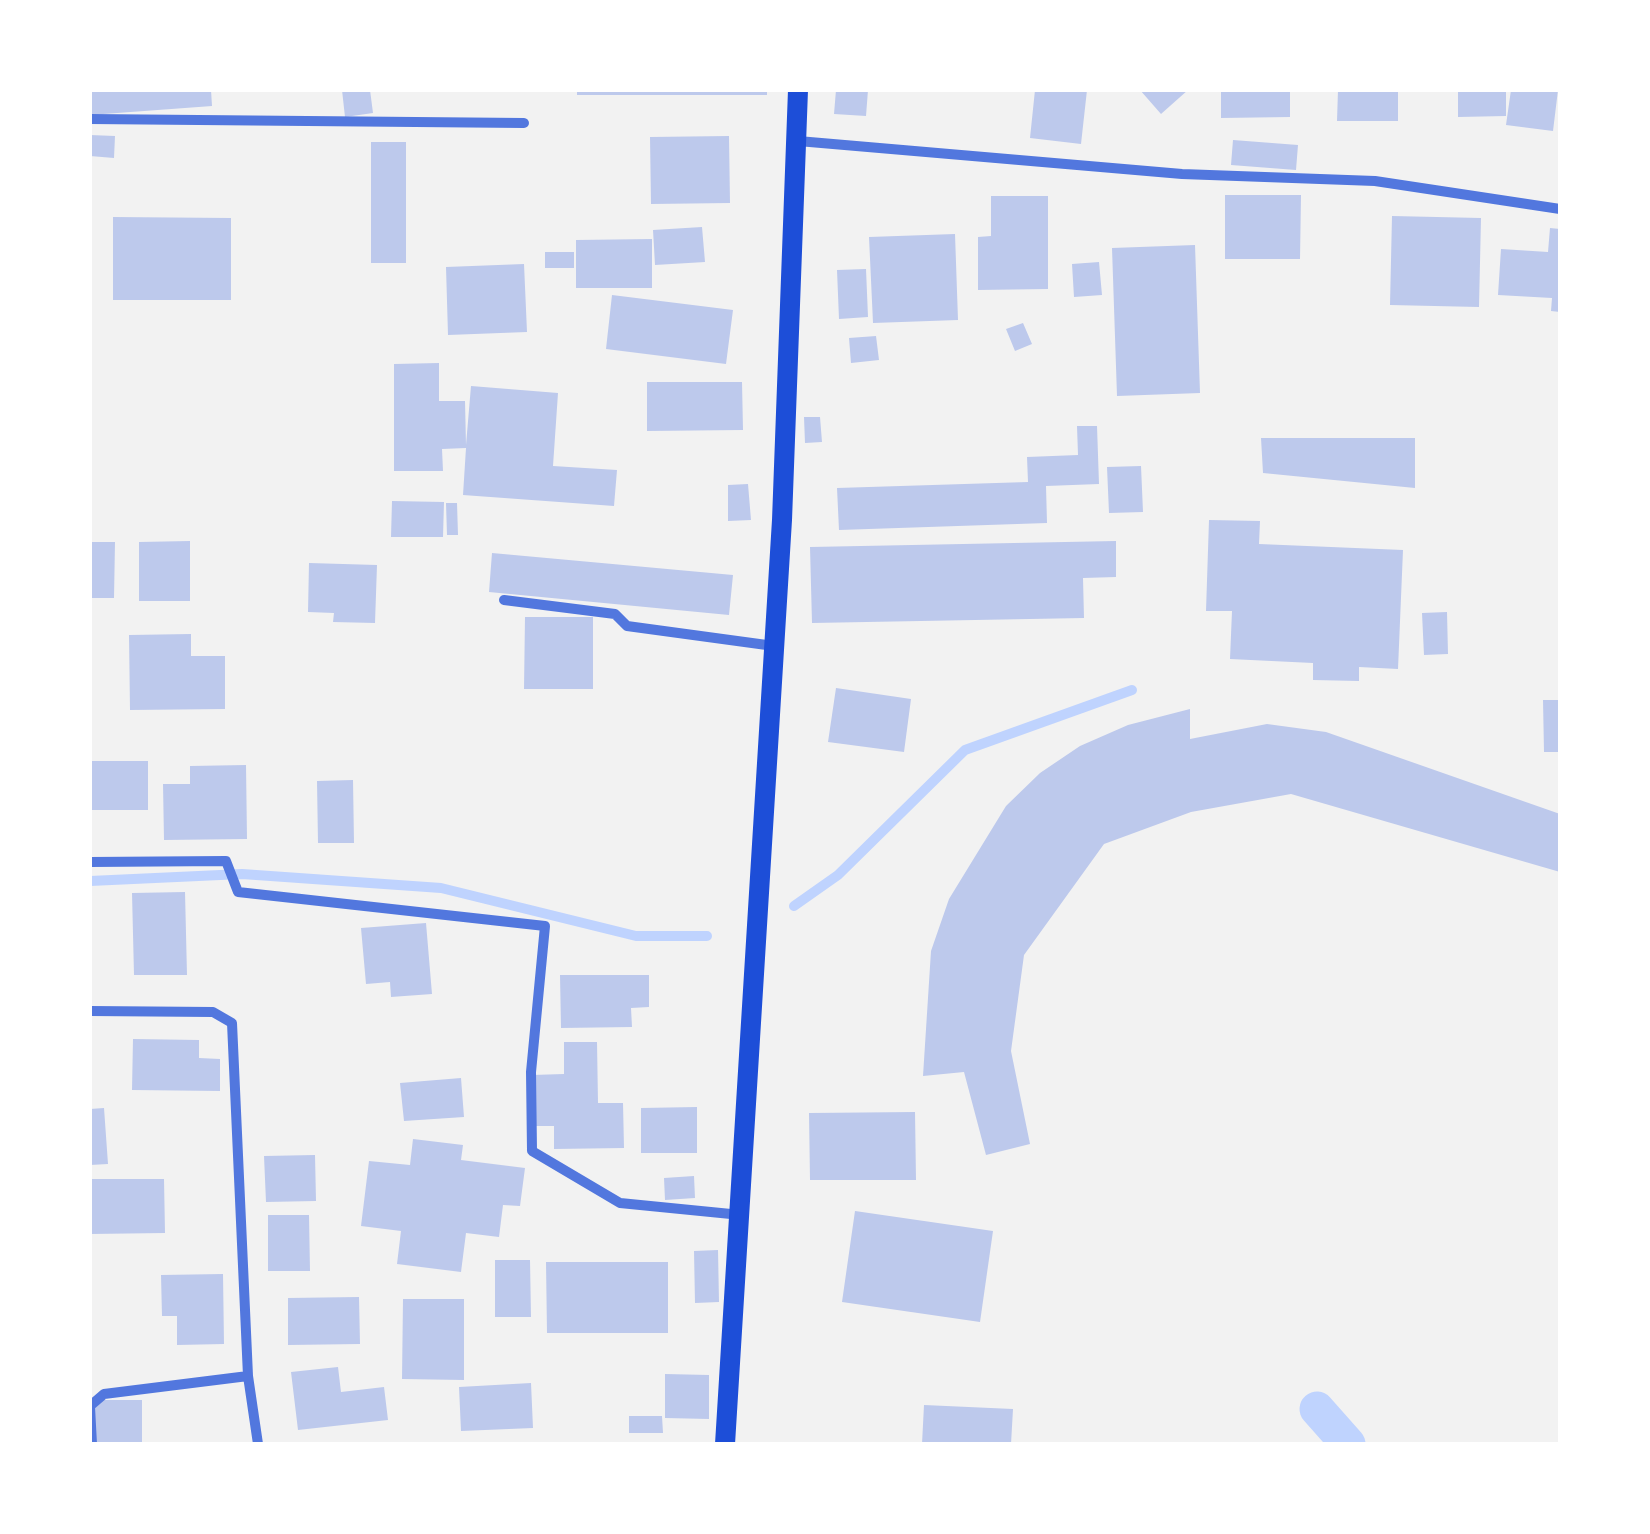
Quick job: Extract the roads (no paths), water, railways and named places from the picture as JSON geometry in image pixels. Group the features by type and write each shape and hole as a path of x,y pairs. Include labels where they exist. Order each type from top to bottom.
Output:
{"main road":[{"path":"725,1444 774,646 798,90"}],"street":[{"path":"90,119 524,123"},
{"path":"798,141 1182,174 1375,180 1560,209"},
{"path":"504,600 615,614 627,626 774,646"},
{"path":"90,862 226,861 238,892 545,926 531,1072 532,1151 620,1203 741,1214"},
{"path":"90,1010 213,1012 232,1023 248,1376 258,1444"},
{"path":"92,1444 90,1406 104,1394 248,1376"}],"waterway":[{"path":"794,906 838,875 965,750 1132,690"},
{"path":"90,881 242,874 441,888 636,936 707,936"},
{"path":"1317,1409 1348,1444"}]}
